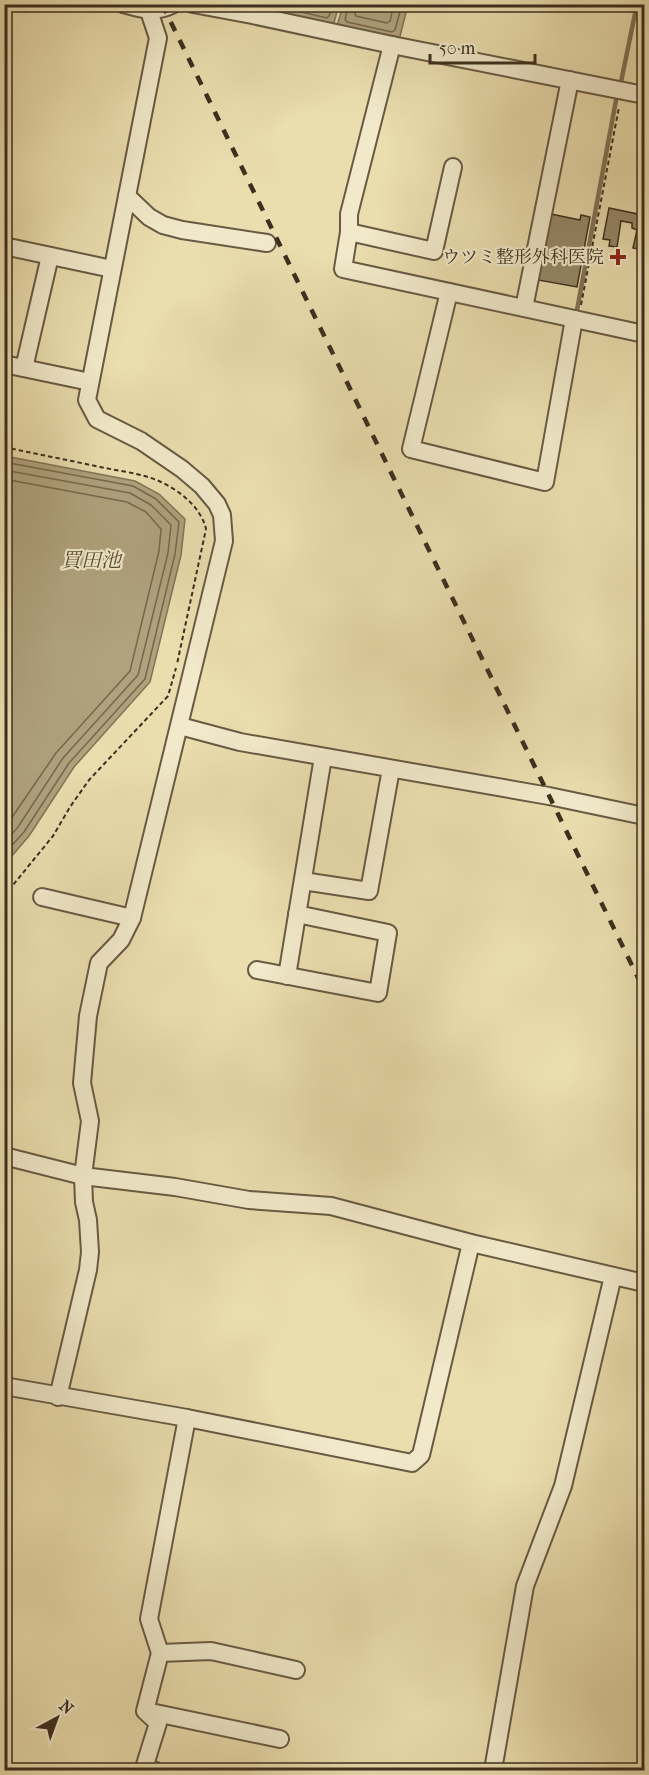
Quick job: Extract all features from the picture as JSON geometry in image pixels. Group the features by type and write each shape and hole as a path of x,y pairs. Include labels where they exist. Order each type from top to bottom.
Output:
{"street":[{"path":"123,4 149,11 164,9 174,4"},
{"path":"193,4 253,10 392,45 645,95"},
{"path":"58,1397 89,1261 90,1241 83,1176 90,1121 82,1083 90,1006 99,963 121,940 132,918 224,541 222,515 217,504 202,486 182,469 141,441 97,420 87,400 158,38 149,11"},
{"path":"392,45 350,214 343,269 645,334"},
{"path":"524,308 570,80"},
{"path":"349,232 434,251 455,179"},
{"path":"127,196 148,217 163,225 267,243"},
{"path":"4,246 112,269"},
{"path":"24,368 50,256"},
{"path":"448,292 411,449 545,482 576,319"},
{"path":"4,364 90,381"},
{"path":"180,726 240,742 549,796 645,816"},
{"path":"287,976 323,757"},
{"path":"303,881 369,891 391,769"},
{"path":"42,897 74,912 132,918"},
{"path":"257,970 378,993 388,933 297,914"},
{"path":"4,1156 83,1176 175,1187 249,1200 332,1206 471,1243 645,1283"},
{"path":"4,1386 187,1418 412,1463 421,1455 471,1243"},
{"path":"493,1770 525,1586 563,1486 613,1276"},
{"path":"145,1711 160,1653 149,1619 187,1418"},
{"path":"160,1653 211,1651 296,1670"},
{"path":"145,1711 280,1739"},
{"path":"145,1711 158,1723 144,1768 154,1770"}],"path":[{"path":"576,319 622,89"},
{"path":"4,447 147,477 183,496 199,512 206,529 168,696 89,780 53,836 4,896"},
{"path":"176,668 176,686"}],"water":[{"path":"261,4 339,5 333,26 264,10 260,7"},
{"path":"343,5 408,5 399,40 337,26"},
{"name":"買田池","path":"5,456 135,481 159,494 185,519 181,555 150,682 74,767 29,836 5,864"}],"building":[{"path":"640,205 644,206 644,250 633,248 637,230 632,228 632,223 621,221 617,247 609,246 610,240 603,239 609,208 638,214"},
{"path":"551,214 580,220 581,215 590,217 577,287 538,280"}],"waterway":[{"path":"621,82 637,4"},
{"path":"577,310 617,95"}],"railway":[{"path":"162,4 644,990"}],"place":[{"name":"ウツミ整形外科医院","path":"618,257"}]}
